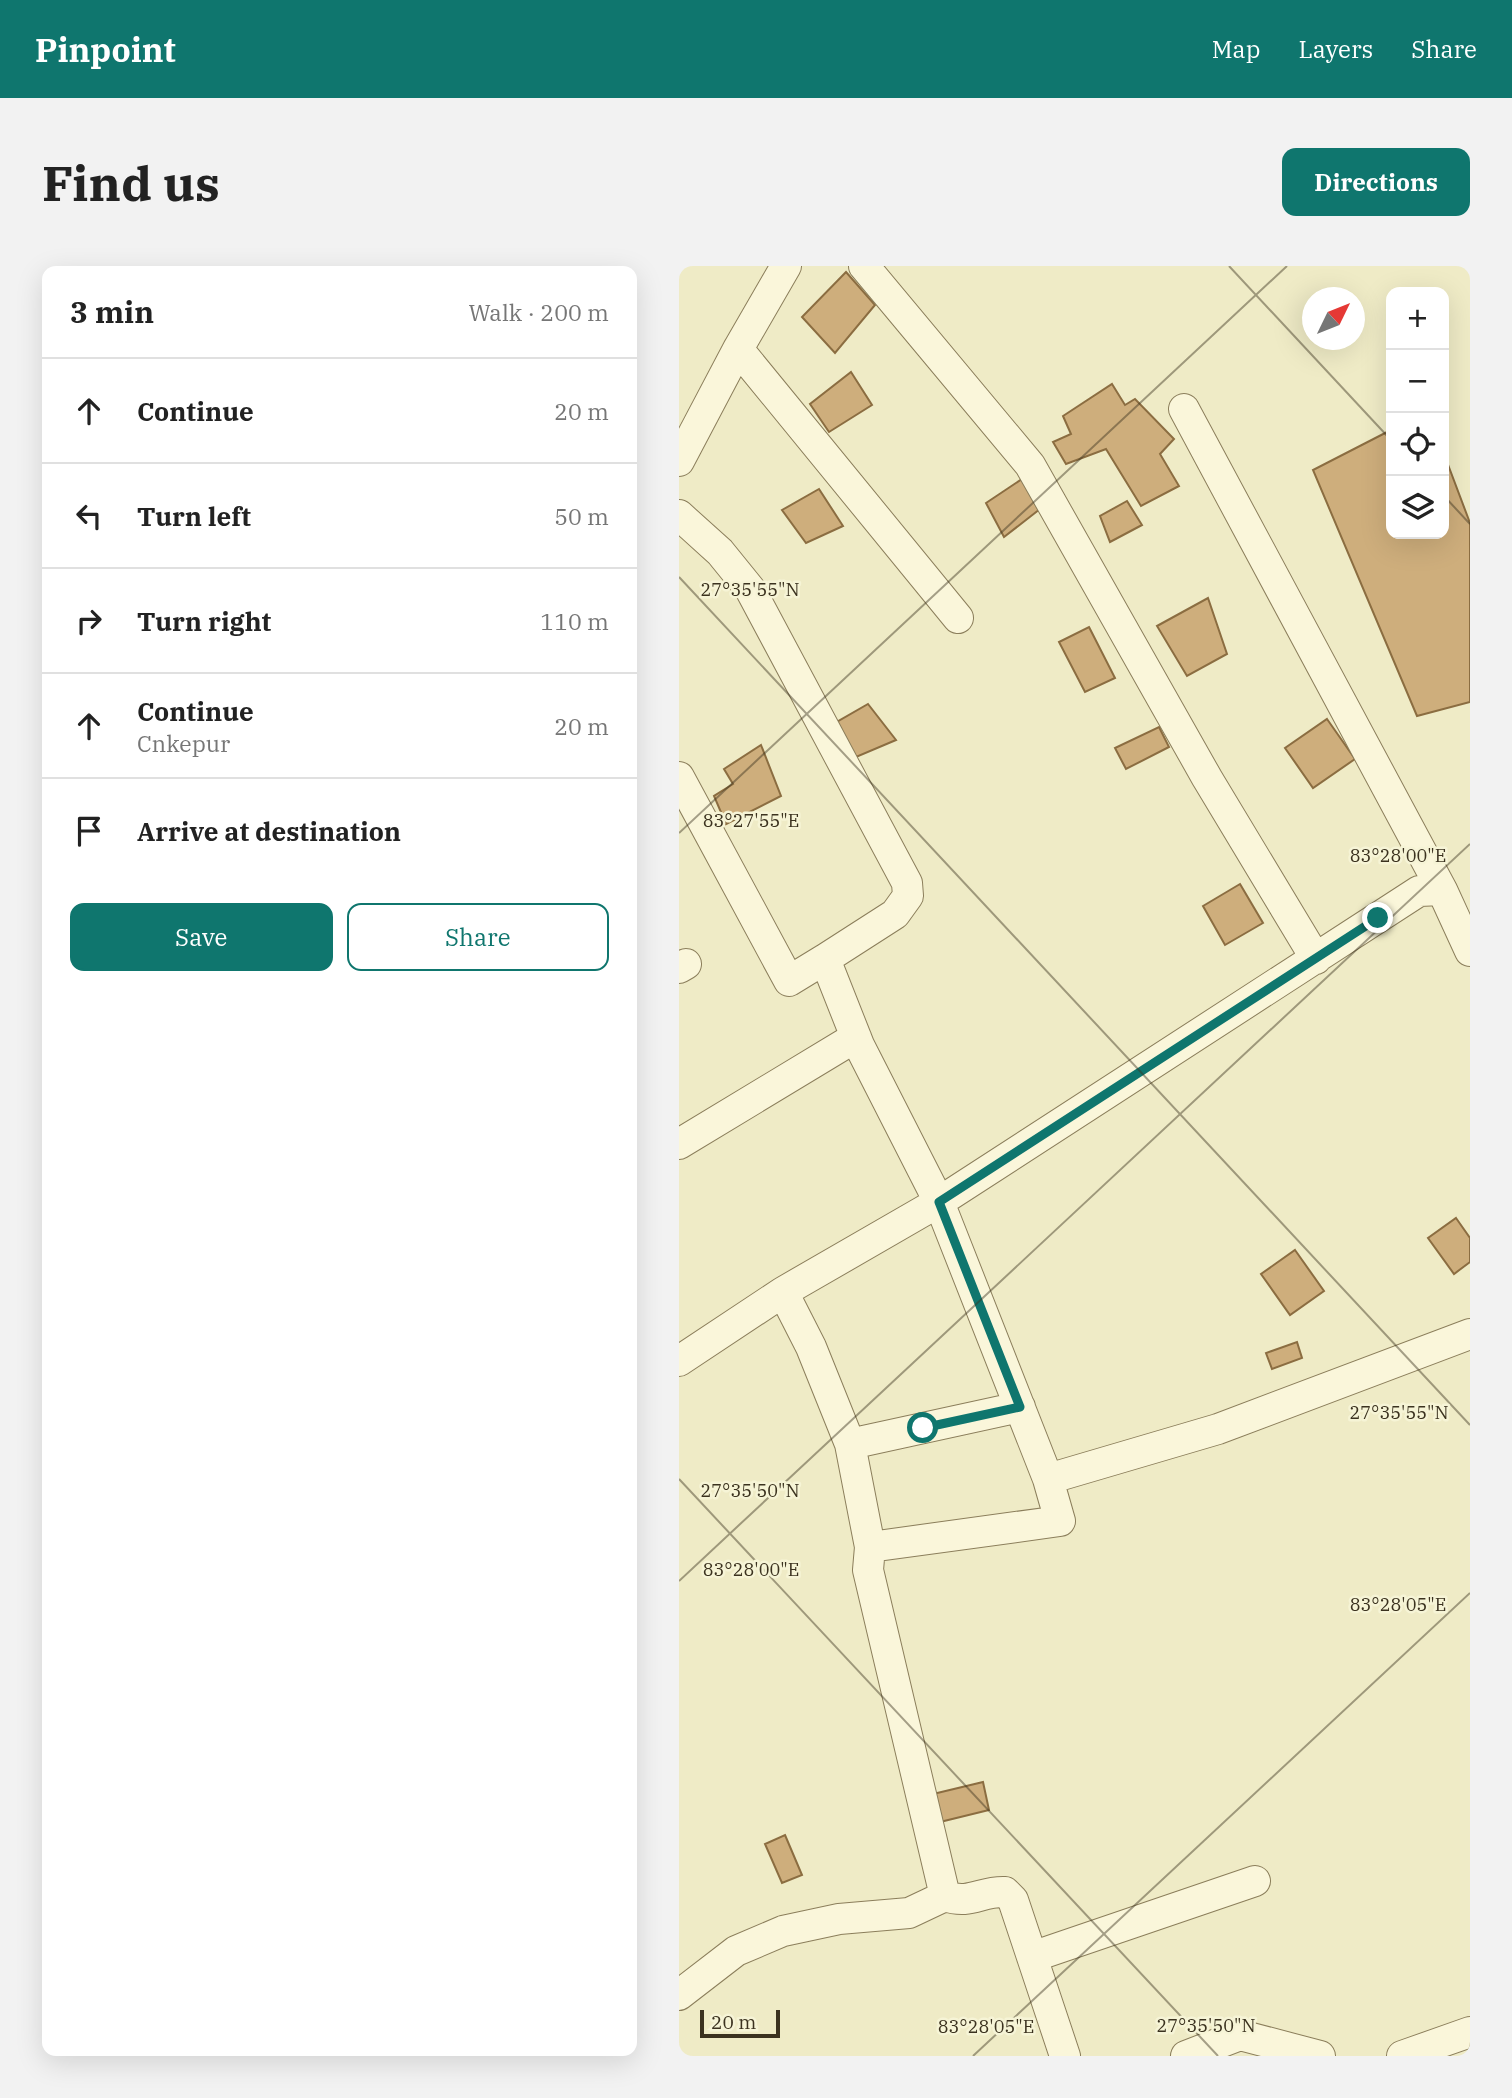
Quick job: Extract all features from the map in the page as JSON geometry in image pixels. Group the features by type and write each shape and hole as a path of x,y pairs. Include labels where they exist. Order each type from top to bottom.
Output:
{"street":[{"path":"679,461 738,349 786,266"},
{"path":"864,266 1030,465 1207,778 1316,958"},
{"path":"738,349 958,618"},
{"path":"1184,408 1442,890 1470,951"},
{"path":"679,515 720,552 750,589 907,883 908,896 895,914 789,981 679,777"},
{"path":"679,1361 783,1292 939,1202 1419,891 1442,890"},
{"path":"825,958 856,1037 939,1202 1048,1479 1060,1521 870,1547"},
{"path":"679,1144 856,1037"},
{"path":"783,1292 811,1347 850,1444 870,1547 868,1570 945,1896"},
{"path":"1048,1479 1218,1429 1470,1334"},
{"path":"850,1444 1020,1407"},
{"path":"1032,1957 1255,1881"},
{"path":"679,1995 736,1951 783,1931 839,1919 909,1913 945,1896 960,1901 1005,1892 1013,1900 1066,2056"},
{"path":"1402,2056 1470,2032"},
{"path":"1186,2056 1240,2035 1320,2056"}],"building":[{"path":"846,272 875,305 835,353 802,317"},
{"path":"851,372 872,405 829,432 810,404"},
{"path":"1112,384 1125,405 1135,399 1174,439 1160,454 1179,486 1141,506 1106,449 1066,464 1053,442 1071,434 1063,416"},
{"path":"1386,433 1386,539 1449,539 1449,467 1470,523 1470,702 1417,716 1313,470"},
{"path":"1025,477 1040,509 1004,537 986,503"},
{"path":"819,489 843,526 806,543 782,510"},
{"path":"1127,501 1142,525 1110,542 1100,516"},
{"path":"1208,598 1227,654 1187,676 1157,626"},
{"path":"1089,627 1115,678 1085,692 1059,642"},
{"path":"868,704 896,740 849,760 835,723"},
{"path":"1327,719 1355,759 1313,788 1285,748"},
{"path":"1159,727 1169,747 1126,769 1115,748"},
{"path":"761,745 781,796 726,824 714,796 733,784 724,769"},
{"path":"1240,884 1263,923 1225,945 1203,906"},
{"path":"1456,1218 1470,1238 1470,1262 1454,1274 1428,1238"},
{"path":"1295,1250 1324,1291 1290,1315 1261,1274"},
{"path":"1297,1342 1302,1358 1272,1369 1266,1353"},
{"path":"983,1782 989,1810 940,1822 933,1794"},
{"path":"785,1835 802,1875 782,1883 765,1844"}],"route":[{"path":"923,1428 1020,1407 939,1202 1378,918"}]}
